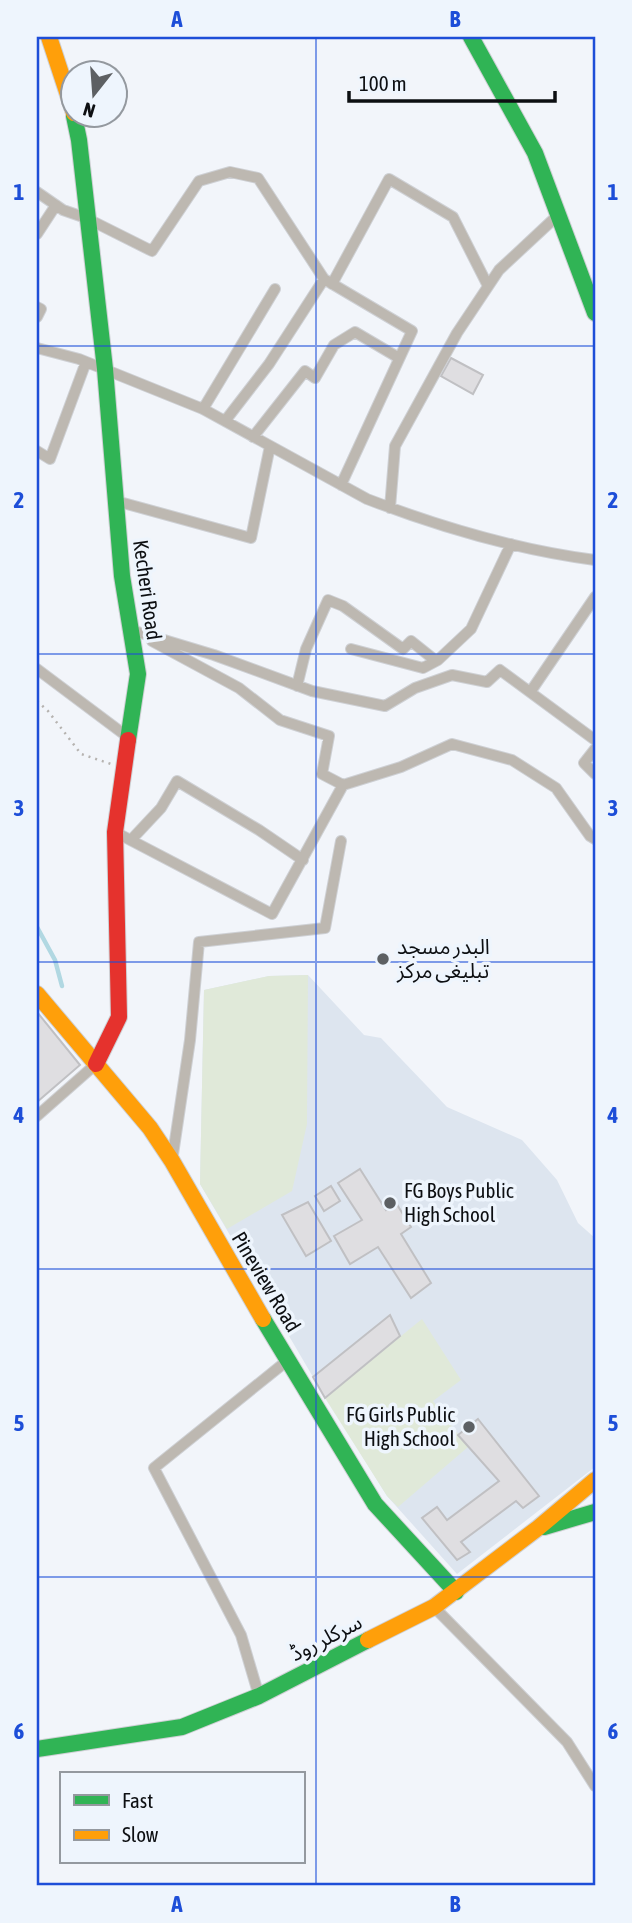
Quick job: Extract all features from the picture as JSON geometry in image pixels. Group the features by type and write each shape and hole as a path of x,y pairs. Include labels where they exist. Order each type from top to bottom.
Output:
{"street":[{"name":"Kecheri Road","path":"49,37 60,68"},
{"path":"471,37 534,153 595,313"},
{"name":"Kecheri Road","path":"77,130 105,369 122,576 138,674 115,832 119,1017 96,1064"},
{"path":"37,192 62,210 86,218 152,251 199,181 230,172 258,178 328,282 412,331 341,485"},
{"path":"225,421 328,282 389,178 453,217 488,286"},
{"path":"37,234 56,205"},
{"path":"390,508 395,446 457,333 499,270 558,215"},
{"path":"202,409 275,289"},
{"path":"37,307 41,309 37,317"},
{"path":"253,437 305,371 315,378 334,345 355,332 399,359"},
{"path":"37,347 105,369 202,409 367,499 390,508 510,544 595,560"},
{"path":"37,451 50,459 86,362"},
{"path":"116,500 251,538 270,446"},
{"path":"351,649 422,668 436,661 471,629 510,544"},
{"path":"531,691 595,597"},
{"path":"297,686 306,649 328,600 343,606 403,649 411,642 436,661"},
{"path":"131,630 214,654 312,691 385,706 415,688 452,675 487,682 500,670 595,740"},
{"path":"131,630 239,688 280,720 329,736 322,774 343,785"},
{"path":"37,669 129,738"},
{"path":"115,832 272,914 343,785 401,767 452,744 512,760 556,788 590,836 595,839"},
{"path":"595,749 584,762 595,774"},
{"path":"131,840 161,807 177,782 260,830 303,860"},
{"path":"172,1161 190,1040 199,942 324,928 341,841"},
{"name":"Pineview Road","path":"37,994 133,1106 172,1161 227,1260 375,1504 456,1592"},
{"path":"37,1115 96,1064"},
{"path":"259,1696 240,1635 154,1468 288,1360"},
{"name":"سرکلر روڈ","path":"37,1751 182,1727 259,1696 434,1607 538,1528 595,1480"},
{"path":"538,1528 595,1512"},
{"path":"434,1607 568,1742 595,1786"}],"path":[{"path":"37,701 81,754 124,768"}],"shaded area":[{"name":"FG Boys Public High School","path":"308,975 364,1035 381,1038 447,1107 522,1140 557,1180 578,1223 595,1238 595,1467 457,1574 387,1496 313,1377 200,1184 204,990 269,976"}],"green space":[{"path":"308,975 307,1124 292,1191 227,1229 200,1184 204,990 269,976"},
{"path":"422,1319 461,1380 433,1401 468,1447 398,1507 387,1496 325,1398"}],"building":[{"path":"451,358 483,375 473,394 441,376"},
{"path":"37,1012 80,1065 37,1102"},
{"path":"360,1169 386,1210 396,1203 411,1227 401,1234 431,1283 411,1298 378,1247 350,1264 334,1236 362,1220 338,1183"},
{"path":"331,1186 340,1201 324,1211 315,1196"},
{"path":"308,1202 331,1241 306,1256 282,1215"},
{"path":"390,1315 400,1336 325,1398 313,1377"},
{"path":"478,1419 539,1496 523,1508 516,1501 461,1542 470,1552 457,1560 422,1518 437,1507 447,1520 499,1481 458,1435"}],"waterway":[{"path":"37,927 55,960 62,986"}],"traffic: fast":[{"path":"471,37 535,153 595,313"},
{"path":"77,130 105,369 122,576 138,674 128,740"},
{"path":"263,1319 375,1504 456,1592"},
{"path":"544,1527 595,1512"},
{"path":"37,1749 182,1727 259,1696 368,1640"}],"traffic: slow":[{"path":"49,37 60,70"},
{"path":"37,994 150,1128 172,1161 263,1319"},
{"path":"368,1640 434,1607 538,1528 595,1480"}],"traffic: jam":[{"path":"96,1064 119,1017 115,832 128,740"}],"place":[{"name":"البدر مسجد تبلیغی مرکز","path":"383,959"},
{"name":"FG Boys Public High School","path":"390,1203"},
{"name":"FG Girls Public High School","path":"469,1427"}]}
